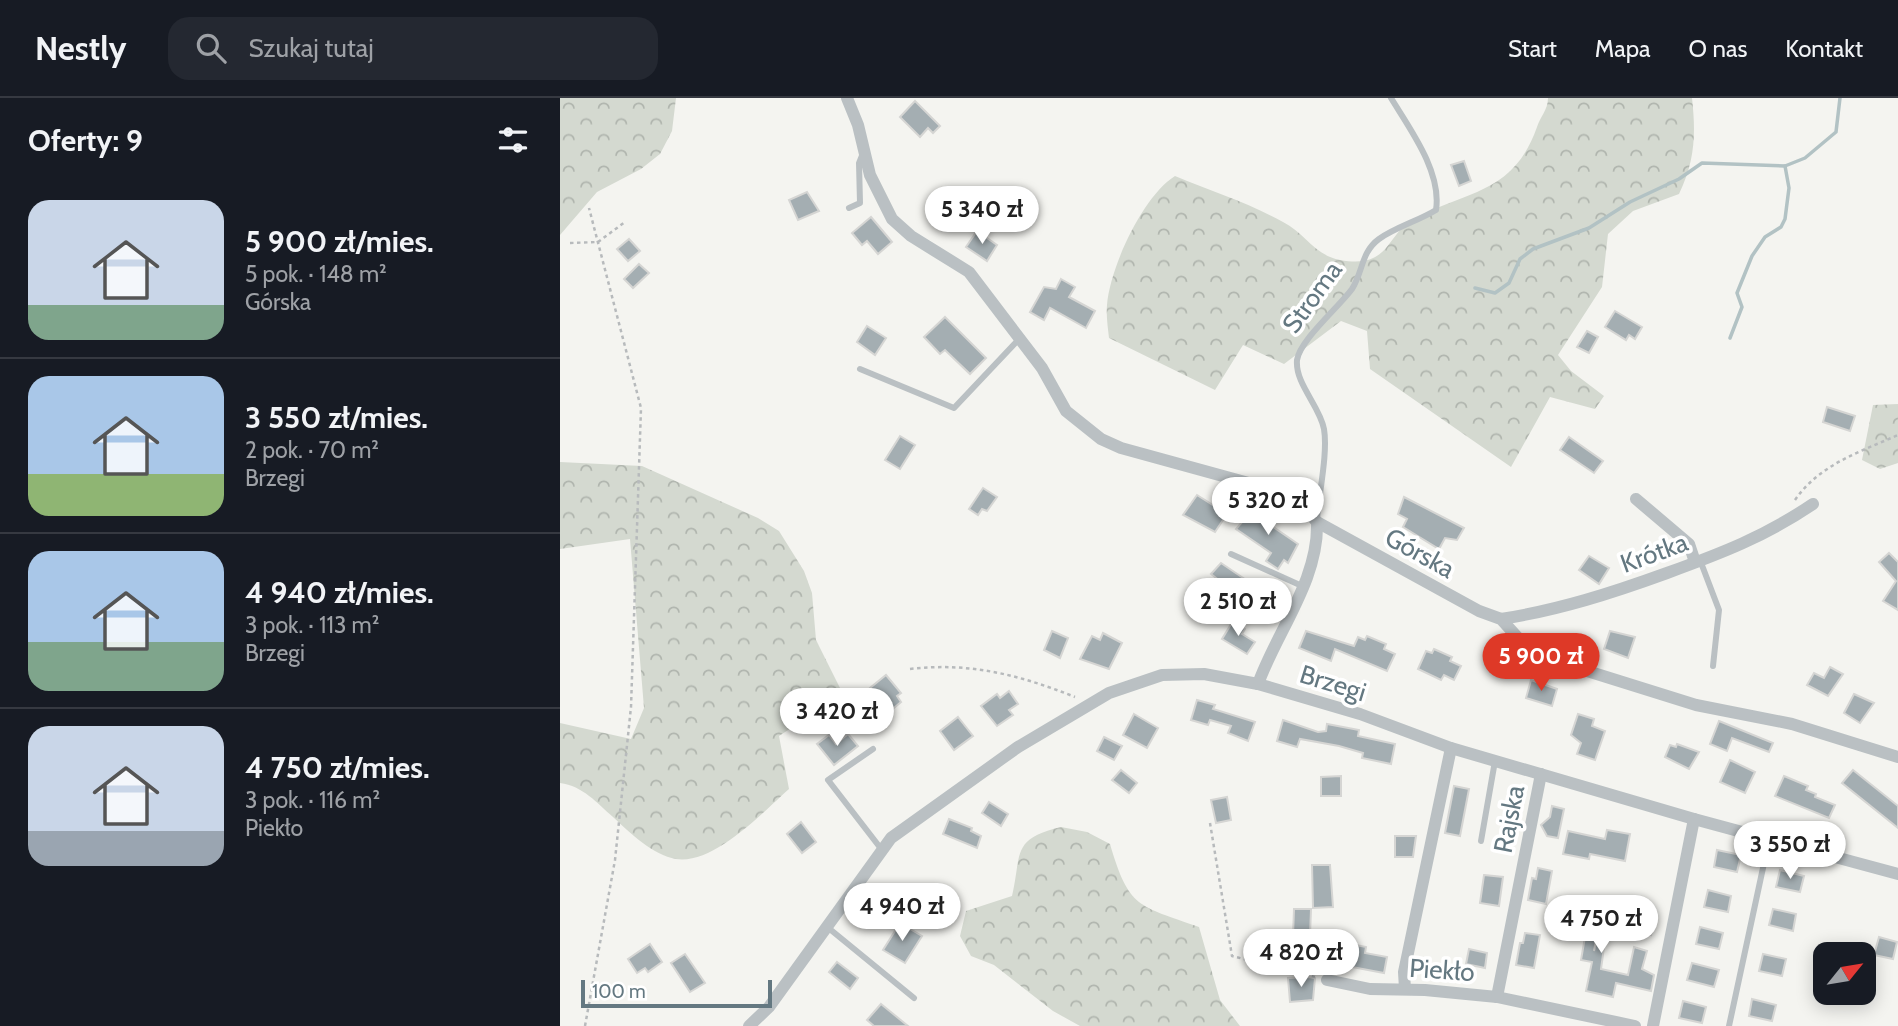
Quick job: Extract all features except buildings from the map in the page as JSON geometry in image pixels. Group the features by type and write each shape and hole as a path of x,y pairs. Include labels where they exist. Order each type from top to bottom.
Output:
{"street":[{"name":"Górska","path":"847,98 858,125 870,175 892,219 911,236 968,272 1042,368 1066,411 1101,439 1121,448 1296,498 1317,522 1479,611 1501,620 1519,639 1584,670 1696,705 1793,724 1898,757"},
{"path":"1636,499 1689,544 1698,561"},
{"name":"Krótka","path":"1501,620 1604,596 1772,531 1813,504"},
{"name":"Stroma","path":"1258,684 1293,613 1317,536 1317,522"},
{"name":"Brzegi","path":"749,1026 769,1007 891,838 981,772 1091,704 1139,680 1162,675 1204,674 1258,684 1360,714 1451,748 1694,819 1898,874"},
{"path":"1405,989 1404,972 1451,748"},
{"name":"Rajska","path":"1497,998 1541,774"},
{"path":"1653,1026 1694,819"},
{"name":"Piekło","path":"1327,980 1370,989 1405,989 1497,998 1635,1026"}],"lane":[{"name":"Stroma","path":"1317,522 1325,436 1297,360 1304,341 1332,315 1352,289 1369,248 1380,238 1436,210 1436,188 1425,159 1391,98"},
{"path":"849,208 860,203 859,163 863,151"},
{"path":"860,369 954,408 1020,338"},
{"path":"1231,554 1302,586"},
{"path":"1698,561 1719,610 1713,666"},
{"path":"873,749 828,780 882,850"},
{"path":"1481,841 1495,761"},
{"path":"1729,1026 1769,839"},
{"path":"826,926 914,998"}],"path":[{"path":"585,1026 615,860 631,707 641,408 589,208"},
{"path":"570,243 598,242 625,222"},
{"path":"1793,502 1806,483 1828,466 1898,435"},
{"path":"910,669 946,665 988,668 1035,681 1091,704"},
{"path":"1210,823 1231,956 1327,980"}],"green space":[{"path":"560,98 676,98 672,131 660,154 641,169 597,192 560,235"},
{"path":"1548,98 1692,98 1693,147 1679,194 1633,211 1608,234 1602,287 1558,355 1571,371 1604,396 1595,409 1550,397 1511,467 1370,369 1367,331 1341,321 1284,364 1243,345 1215,390 1109,338 1109,289 1121,253 1151,199 1175,176 1270,215 1291,227 1323,254 1340,260 1369,260 1385,249 1397,233 1414,219 1486,188 1515,166 1527,149"},
{"path":"1898,404 1898,463 1880,469 1862,460 1873,405"},
{"path":"560,462 642,466 758,518 779,531 804,571 812,593 816,640 843,694 779,736 789,789 737,835 706,854 691,859 667,857 634,836 589,796 560,783 560,723 631,739 644,708 630,539 560,549"},
{"path":"1061,827 1087,832 1110,844 1123,881 1139,902 1162,914 1199,927 1220,1000 1240,1026 1080,1026 1053,1011 994,965 971,956 960,936 966,911 1012,896 1019,858 1026,843 1034,837"}],"waterway":[{"path":"1475,288 1495,293 1509,283 1520,259 1533,249 1589,228 1630,202 1679,179 1702,163 1785,166 1805,158 1836,132 1840,98"},
{"path":"1730,338 1742,307 1737,293 1752,256 1765,237 1781,227 1785,219 1789,188 1785,166"}]}
